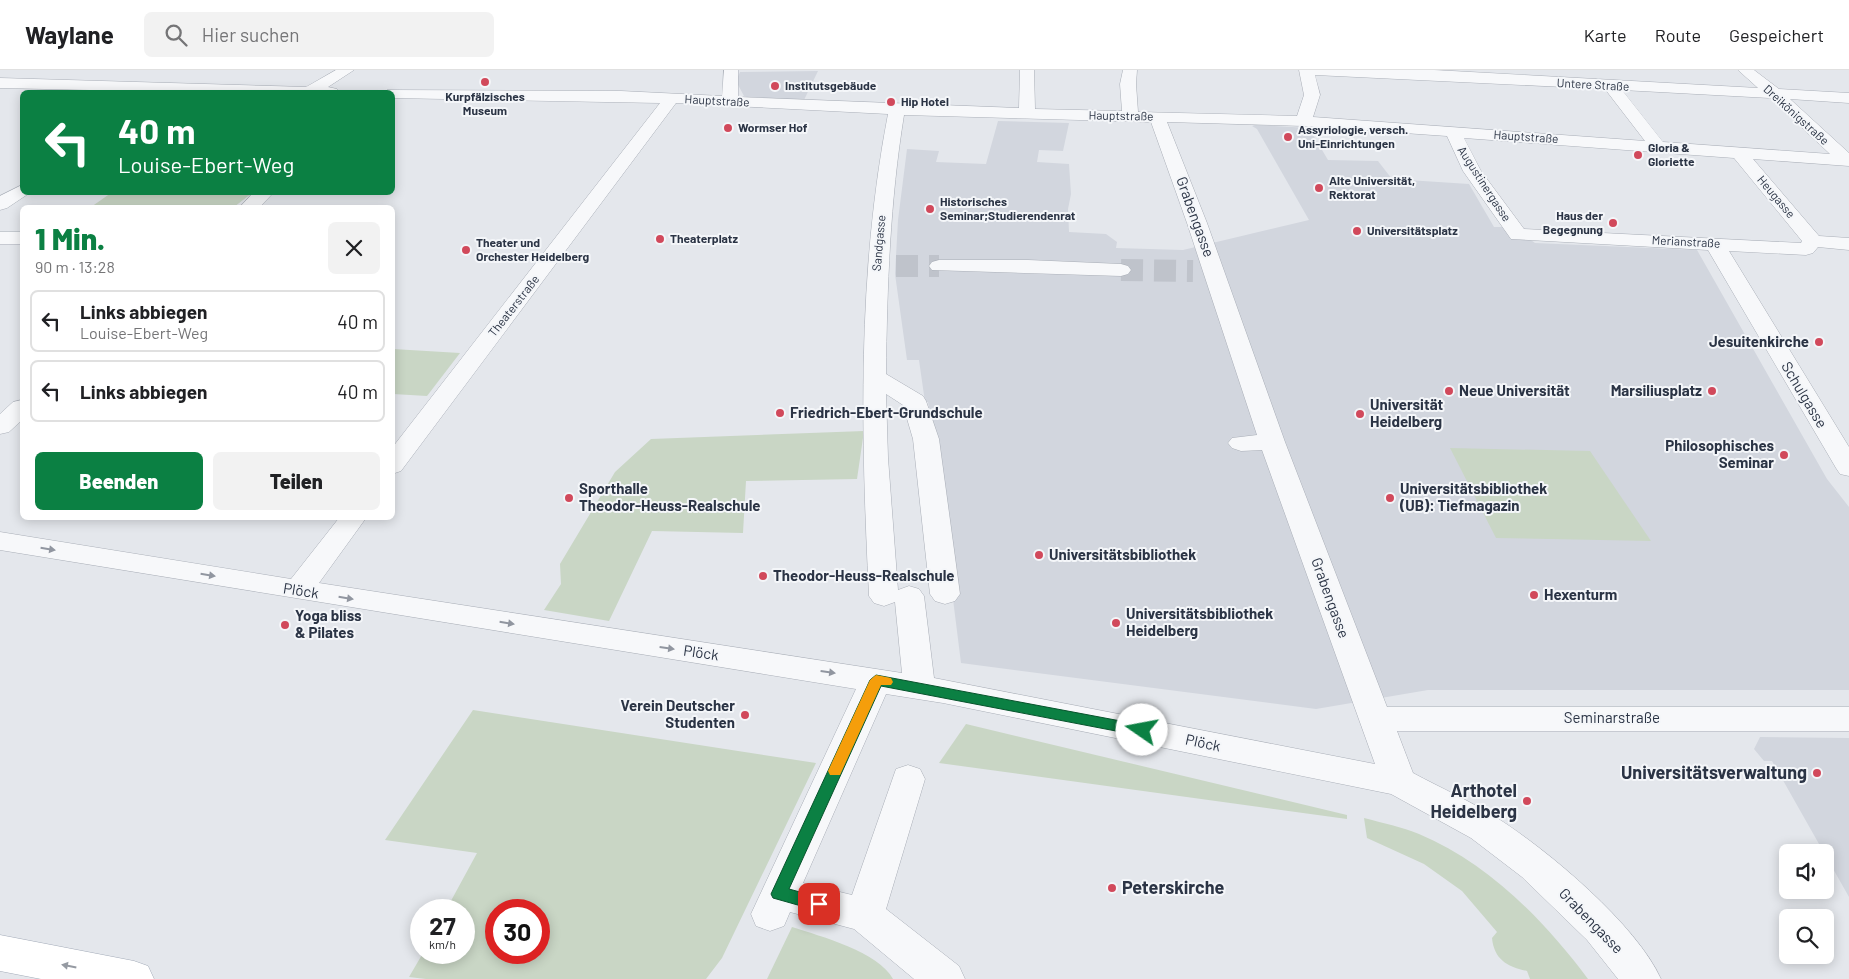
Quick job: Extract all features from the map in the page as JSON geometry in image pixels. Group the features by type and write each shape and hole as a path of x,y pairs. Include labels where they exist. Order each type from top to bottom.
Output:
{"main road":[{"path":"0,953 134,979"}],"street":[{"path":"70,84 96,70"},
{"path":"312,90 347,70"},
{"path":"729,101 731,95 729,81 731,70"},
{"path":"1027,70 1027,114"},
{"path":"1130,70 1128,84 1130,111"},
{"path":"1304,121 1312,94 1306,70"},
{"name":"Untere Straße","path":"1306,70 1572,77 1611,86 1849,98"},
{"name":"Dreikönigstraße","path":"1745,70 1776,94 1847,160"},
{"path":"0,83 147,85 178,90"},
{"path":"1611,86 1656,144"},
{"name":"Hauptstraße","path":"395,93 485,90 671,99 810,103 974,116 1130,111 1158,116 1304,121 1618,147 1656,144 1739,153 1847,160"},
{"name":"Theaterstraße","path":"395,462 671,99"},
{"name":"Sandgasse","path":"897,110 886,170 886,266 874,378 874,449 896,596 919,687"},
{"name":"Grabengasse","path":"1158,116 1204,271 1272,442 1400,782 1484,828 1535,866 1600,928 1622,952 1641,979"},
{"name":"Augustinergasse","path":"1454,132 1455,139 1473,171 1518,235"},
{"name":"Heugasse","path":"1739,153 1813,241"},
{"path":"0,204 20,191"},
{"path":"251,205 262,195"},
{"name":"Merianstraße","path":"1518,235 1714,243 1806,249 1813,241 1849,244"},
{"path":"0,238 20,238"},
{"name":"Schulgasse","path":"1714,243 1849,468"},
{"path":"939,266 1028,266 1121,270"},
{"path":"874,378 914,401 926,439 945,594"},
{"path":"0,427 20,409"},
{"path":"1242,442 1272,442"},
{"path":"298,590 351,520"},
{"name":"Plöck","path":"0,541 298,590 919,687 1400,782"},
{"path":"876,680 774,904 865,916 898,944 945,979"},
{"name":"Seminarstraße","path":"1375,719 1849,718"},
{"path":"865,916 908,779"}],"shaded area":[{"name":"Institutsgebäude","path":"818,71 804,100 747,97 744,96 736,81 740,72"},
{"name":"Universität Heidelberg","path":"998,121 1069,123 1063,151 1039,150 1037,162 1069,164 1071,194 1068,209 1069,232 1106,234 1117,242 1116,248 1183,250 1309,220 1257,129 1252,126 1255,125 1309,128 1328,160 1378,161 1392,179 1469,184 1494,227 1512,227 1535,243 1697,250 1827,479 1849,507 1849,690 1428,690 1316,709 961,663 928,402 925,402 919,360 907,360 895,274 898,220 907,149 939,151 936,162 986,164"},
{"name":"Universitätsverwaltung","path":"1760,737 1849,738 1849,897 1834,871 1834,844 1819,844 1772,761 1764,761 1754,749"}],"green space":[{"path":"108,195 249,195 237,205 94,205"},
{"path":"395,349 460,353 427,396 395,394"},
{"path":"864,431 857,479 746,481 743,533 652,531 609,621 544,610 561,584 560,564 615,472 651,439"},
{"path":"1450,448 1590,451 1651,541 1496,538"},
{"path":"473,710 816,763 722,958 706,979 426,979 409,977 417,964 475,964 475,899 452,899 477,853 385,840"},
{"path":"966,724 1347,815 1347,819 939,763"},
{"path":"1364,818 1419,834 1444,846 1491,877 1513,895 1553,936 1588,979 1530,979 1527,971 1513,967 1503,961 1493,945 1492,938 1497,932 1462,891 1424,864 1367,838"},
{"path":"792,927 833,940 862,953 886,969 893,979 767,979"}],"tunnel":[{"path":"896,266 939,266"},
{"path":"1121,270 1193,271"}],"slow traffic":[{"path":"835,771 876,680 886,682"}],"place":[{"name":"Kurpfälzisches Museum","path":"485,82"},
{"name":"Institutsgebäude","path":"775,86"},
{"name":"Hip Hotel","path":"891,102"},
{"name":"Wormser Hof","path":"728,128"},
{"name":"Assyriologie, versch. Uni-Einrichtungen","path":"1288,137"},
{"name":"Gloria & Gloriette","path":"1638,155"},
{"name":"Alte Universität, Rektorat","path":"1319,188"},
{"name":"Historisches Seminar;Studierendenrat","path":"930,209"},
{"name":"Haus der Begegnung","path":"1613,223"},
{"name":"Universitätsplatz","path":"1357,231"},
{"name":"Theaterplatz","path":"660,239"},
{"name":"Theater und Orchester Heidelberg","path":"466,250"},
{"name":"Jesuitenkirche","path":"1819,342"},
{"name":"Neue Universität","path":"1449,391"},
{"name":"Marsiliusplatz","path":"1712,391"},
{"name":"Friedrich-Ebert-Grundschule","path":"780,413"},
{"name":"Universität Heidelberg","path":"1360,414"},
{"name":"Philosophisches Seminar","path":"1784,455"},
{"name":"Sporthalle Theodor-Heuss-Realschule","path":"569,498"},
{"name":"Universitätsbibliothek (UB): Tiefmagazin","path":"1390,498"},
{"name":"Universitätsbibliothek","path":"1039,555"},
{"name":"Theodor-Heuss-Realschule","path":"763,576"},
{"name":"Hexenturm","path":"1534,595"},
{"name":"Universitätsbibliothek Heidelberg","path":"1116,623"},
{"name":"Yoga bliss & Pilates","path":"285,625"},
{"name":"Verein Deutscher Studenten","path":"745,715"},
{"name":"Universitätsverwaltung","path":"1817,773"},
{"name":"Arthotel Heidelberg","path":"1527,801"},
{"name":"Peterskirche","path":"1112,888"}],"route":[{"path":"819,904 779,894 876,680 943,691 1142,730"}]}
